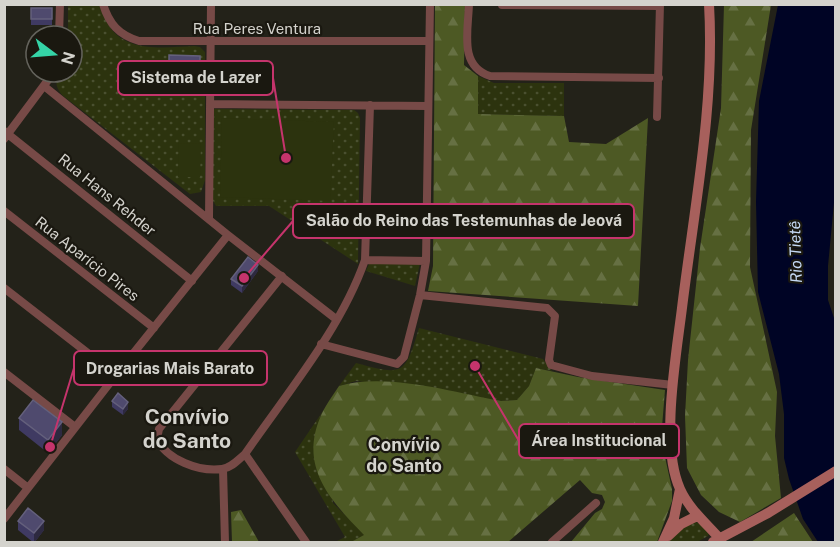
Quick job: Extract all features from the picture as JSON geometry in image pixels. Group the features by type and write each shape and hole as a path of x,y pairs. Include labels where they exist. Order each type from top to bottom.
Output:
{"street":[{"path":"59,24 60,4"},
{"name":"Rua Peres Ventura","path":"103,4 106,15 115,28 126,37 139,41 210,43 429,41"},
{"path":"209,218 211,4"},
{"path":"321,344 397,364 404,357 426,261 430,4"},
{"path":"469,4 468,54 472,65 480,73 490,76 659,78"},
{"path":"709,4 711,35 708,105 673,385 671,446 680,489 716,541 768,513 836,471"},
{"path":"502,5 660,5 657,117"},
{"path":"6,135 44,86 336,319"},
{"path":"210,104 428,106"},
{"path":"282,276 159,429 157,439 159,444 179,460 211,469 223,469 232,465 245,453 336,319 365,260 370,105"},
{"name":"Rua Hans Rehder","path":"6,135 192,281"},
{"name":"Rua Aparício Pires","path":"4,212 154,328"},
{"path":"4,519 228,235"},
{"path":"365,260 426,261"},
{"path":"4,288 116,375"},
{"path":"420,295 547,308 555,316 549,360 551,365 592,376 673,385"},
{"path":"4,372 75,427"},
{"path":"245,453 306,543"},
{"path":"223,469 225,543"},
{"path":"4,470 28,488"},
{"path":"664,541 674,518 680,489"},
{"path":"552,543 596,503"},
{"path":"664,541 681,524 697,516"}],"green space":[{"path":"68,5 99,5 112,30 129,42 150,47 194,46 200,47 205,52 205,180 201,192 190,194 62,95 57,84 84,84 84,24 68,24"},
{"path":"435,5 465,5 464,65 478,76 478,114 564,116 569,142 606,144 648,118 638,306 428,291 433,266"},
{"path":"724,5 771,5 751,130 750,267 777,392 775,436 781,498 740,522 719,512 701,495 687,468 685,416 688,360 700,248 721,108"},
{"path":"478,76 494,83 564,83 564,116 477,114"},
{"path":"214,109 354,110 358,113 360,118 358,264 269,206 216,206 211,197"},
{"path":"222,118 334,122 330,201 220,197"},
{"path":"179,143 201,144 200,177 178,177"},
{"path":"370,262 420,263 415,286 366,271"},
{"path":"419,328 543,359 552,371 536,368 529,386 517,400 501,401 356,381 339,386 356,363 384,370 400,368 410,355"},
{"path":"536,368 578,377 665,390 661,439 672,489 672,501 657,542 571,542 595,513 602,509 605,502 602,495 592,493 580,480 508,542 351,542 364,535 330,497 316,468 314,453 315,436 320,418 339,386 357,382 398,382 501,401 517,400 529,386"},
{"path":"325,408 320,417 333,503 365,535 351,542 335,542 345,537 295,452"},
{"path":"241,510 259,542 232,542 231,512"},
{"path":"794,513 813,542 751,542"},
{"path":"696,522 707,528 708,536 697,542 668,542 684,526"}],"water":[{"name":"Rio Tietê","path":"778,5 835,5 835,192 828,266 828,300 836,324 835,542 818,542 803,519 789,479 784,458 784,414 779,374 758,292 756,202 759,101"}],"building":[{"path":"31,8 52,8 52,19 31,19"},
{"path":"169,55 200,56 200,73 169,73"},
{"path":"248,257 258,265 242,286 231,279"},
{"path":"118,393 128,402 123,409 112,401"},
{"path":"33,400 62,422 48,440 19,418"},
{"path":"28,508 44,521 34,533 18,521"}],"place":[{"name":"Sistema de Lazer","path":"286,158"},
{"name":"Salão do Reino das Testemunhas de Jeová","path":"244,278"},
{"name":"Área Institucional","path":"475,366"},
{"name":"Drogarias Mais Barato","path":"50,447"}],"district":[{"name":"Convívio do Santo","path":"187,429"},
{"name":"Convívio do Santo","path":"404,455"}]}
